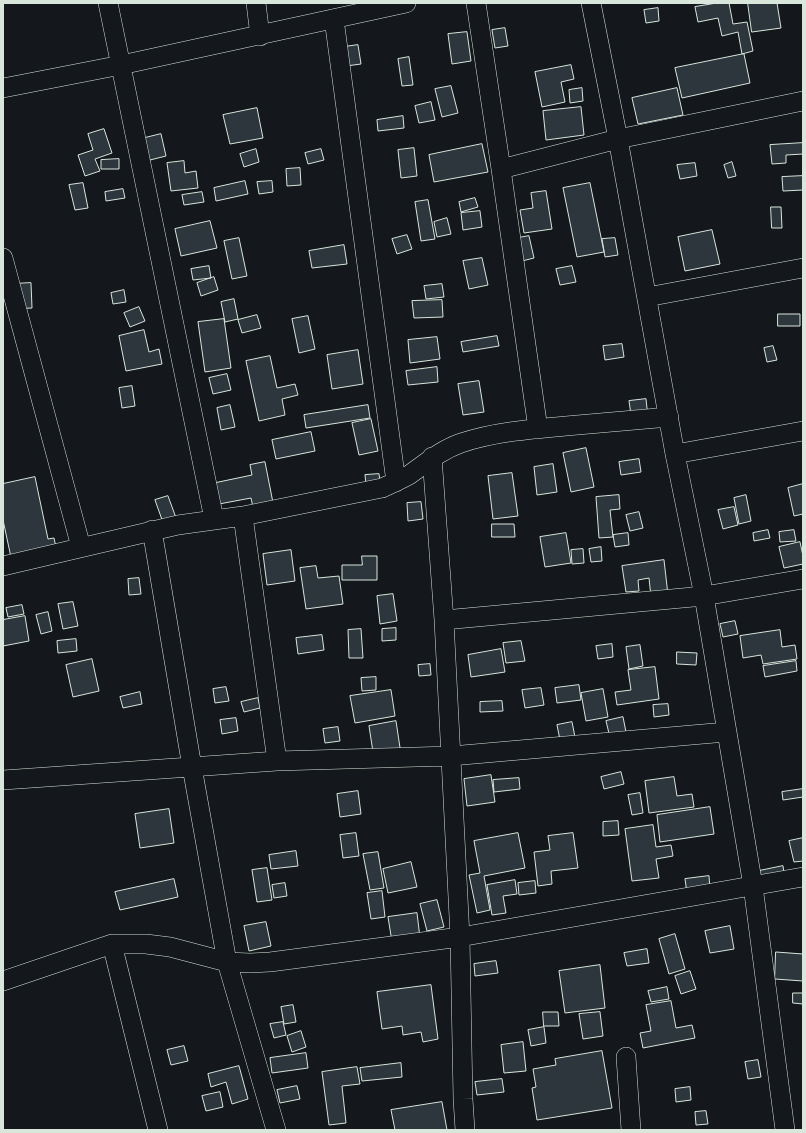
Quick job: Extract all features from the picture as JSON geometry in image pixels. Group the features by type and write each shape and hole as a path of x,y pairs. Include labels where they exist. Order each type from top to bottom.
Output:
{"street":[{"path":"108,3 214,519"},
{"path":"256,3 260,36"},
{"path":"3,88 260,36 406,3"},
{"path":"476,3 538,429"},
{"path":"591,3 618,140 675,454 704,596 753,886 785,1130"},
{"path":"334,19 396,482"},
{"path":"501,169 618,140 803,100"},
{"path":"3,258 80,547"},
{"path":"647,297 803,268"},
{"path":"3,566 152,530 214,519 243,516 382,488 410,474 432,457 446,449 461,443 493,435 538,429 669,417"},
{"path":"675,454 803,431"},
{"path":"432,457 444,620 460,937 465,1130"},
{"path":"243,516 277,761"},
{"path":"152,530 227,962 276,1130"},
{"path":"444,620 704,596 803,579"},
{"path":"3,780 277,761 451,756 726,732"},
{"path":"3,981 112,944 146,944 170,947 227,962 270,962 460,937 803,877"},
{"path":"112,944 158,1130"},
{"path":"626,1057 632,1130"}],"building":[{"path":"717,3 729,3 733,24 747,22 753,51 742,54 738,32 722,36 718,18 698,22 695,7"},
{"path":"748,3 777,3 781,28 752,32"},
{"path":"658,8 659,21 646,23 644,10"},
{"path":"505,28 508,46 495,48 492,30"},
{"path":"467,32 471,61 452,64 448,34"},
{"path":"358,45 361,64 346,66 344,47"},
{"path":"744,54 750,83 682,98 675,68"},
{"path":"409,57 413,85 402,86 398,59"},
{"path":"571,65 574,79 561,82 565,102 542,107 535,72"},
{"path":"451,86 458,113 442,117 435,89"},
{"path":"582,88 583,101 570,103 569,90"},
{"path":"677,88 683,115 638,124 632,98"},
{"path":"431,102 435,120 419,123 415,106"},
{"path":"581,107 584,135 546,140 543,111"},
{"path":"257,108 263,138 230,144 223,115"},
{"path":"403,116 404,128 378,131 377,120"},
{"path":"104,129 112,153 95,159 100,171 85,176 78,155 93,150 88,134"},
{"path":"161,134 166,156 146,161 141,139"},
{"path":"803,143 803,154 786,155 786,163 772,164 770,145"},
{"path":"482,144 488,172 434,182 429,155"},
{"path":"414,148 417,176 401,178 398,150"},
{"path":"256,149 259,162 244,167 240,154"},
{"path":"321,149 324,160 308,164 305,153"},
{"path":"119,159 119,169 101,169 101,160"},
{"path":"184,161 185,173 196,171 198,188 171,191 167,163"},
{"path":"732,162 736,176 728,178 724,165"},
{"path":"695,163 697,176 680,179 677,165"},
{"path":"300,168 301,185 287,186 286,169"},
{"path":"803,176 803,190 783,191 782,177"},
{"path":"245,181 248,194 216,201 214,188"},
{"path":"272,181 273,192 259,194 257,182"},
{"path":"83,183 88,208 75,210 69,185"},
{"path":"590,183 604,252 577,257 563,188"},
{"path":"123,189 125,198 106,201 105,192"},
{"path":"546,191 552,229 524,233 520,210 533,208 531,193"},
{"path":"202,192 204,202 184,205 182,195"},
{"path":"475,198 478,207 461,212 459,202"},
{"path":"428,200 435,239 421,241 415,202"},
{"path":"771,207 781,207 782,228 772,228"},
{"path":"480,211 482,227 463,230 461,213"},
{"path":"447,218 451,234 437,237 434,222"},
{"path":"210,221 217,248 181,256 175,229"},
{"path":"712,230 720,264 685,271 678,237"},
{"path":"407,235 412,249 397,254 392,239"},
{"path":"529,236 534,258 518,262 513,239"},
{"path":"239,238 247,276 232,279 224,241"},
{"path":"615,238 618,255 605,257 602,239"},
{"path":"344,245 347,264 312,268 309,251"},
{"path":"482,258 488,285 469,289 463,261"},
{"path":"209,266 211,278 193,280 191,269"},
{"path":"572,266 576,282 560,285 556,269"},
{"path":"214,277 218,290 201,296 197,283"},
{"path":"31,283 32,308 12,309 12,284"},
{"path":"442,284 444,297 426,299 424,286"},
{"path":"124,290 126,302 113,304 111,293"},
{"path":"234,299 238,319 225,322 221,302"},
{"path":"442,300 443,317 414,318 412,301"},
{"path":"139,307 145,321 130,327 124,313"},
{"path":"778,314 800,314 800,326 778,326"},
{"path":"257,315 261,328 242,333 238,320"},
{"path":"308,316 315,349 299,353 292,319"},
{"path":"224,319 231,368 205,372 198,322"},
{"path":"144,330 149,352 159,349 162,364 126,371 119,336"},
{"path":"497,336 499,346 463,352 461,342"},
{"path":"437,337 440,359 410,363 408,340"},
{"path":"622,344 624,357 605,360 603,346"},
{"path":"773,346 777,360 767,362 764,348"},
{"path":"358,350 363,384 332,389 327,355"},
{"path":"270,356 277,388 295,384 298,395 282,399 285,415 259,421 246,361"},
{"path":"437,367 438,382 408,385 406,371"},
{"path":"227,374 231,390 213,394 209,378"},
{"path":"479,381 484,412 463,415 458,384"},
{"path":"132,386 135,406 122,408 119,388"},
{"path":"646,399 648,418 632,421 629,401"},
{"path":"230,405 235,427 221,430 217,408"},
{"path":"368,405 370,418 306,428 304,415"},
{"path":"371,419 378,451 359,455 352,423"},
{"path":"311,432 315,451 276,459 272,440"},
{"path":"586,448 594,487 571,492 563,453"},
{"path":"639,459 641,472 621,475 619,462"},
{"path":"265,462 275,513 255,517 251,498 219,504 214,483 252,475 250,465"},
{"path":"553,464 557,492 537,495 534,467"},
{"path":"512,473 518,516 493,519 488,476"},
{"path":"379,474 382,493 367,494 365,475"},
{"path":"35,477 48,539 54,538 57,552 12,562 3,520 3,484"},
{"path":"803,484 803,514 794,516 788,488"},
{"path":"619,495 620,509 610,510 613,537 599,538 596,497"},
{"path":"746,495 751,521 739,524 734,498"},
{"path":"168,496 179,526 166,531 155,500"},
{"path":"421,502 423,519 408,521 407,503"},
{"path":"734,507 738,525 723,529 718,510"},
{"path":"639,512 643,528 630,531 626,515"},
{"path":"492,524 514,524 515,537 492,537"},
{"path":"768,530 770,538 754,541 753,533"},
{"path":"794,530 796,541 780,542 779,532"},
{"path":"566,533 571,563 545,567 540,537"},
{"path":"628,533 629,545 615,547 613,535"},
{"path":"800,542 803,564 784,568 779,547"},
{"path":"601,547 602,561 591,562 589,549"},
{"path":"583,549 584,563 572,564 571,550"},
{"path":"291,550 295,581 267,585 263,554"},
{"path":"362,556 377,556 377,580 342,580 342,565 362,565"},
{"path":"664,560 668,595 651,597 649,578 638,580 639,591 626,592 622,566"},
{"path":"316,566 318,578 339,576 343,604 306,609 300,568"},
{"path":"139,578 141,594 129,595 128,579"},
{"path":"393,594 397,621 380,624 377,596"},
{"path":"73,602 78,626 63,629 58,604"},
{"path":"22,605 24,614 8,617 6,608"},
{"path":"48,612 52,631 41,634 36,615"},
{"path":"25,616 29,641 3,646 3,620"},
{"path":"735,621 738,634 723,637 720,624"},
{"path":"396,628 396,640 382,641 382,629"},
{"path":"361,629 363,658 349,658 348,630"},
{"path":"780,630 782,647 795,645 797,659 763,664 761,655 743,658 740,636"},
{"path":"322,635 324,650 298,654 296,638"},
{"path":"76,639 77,651 58,653 57,641"},
{"path":"521,641 525,661 506,663 503,643"},
{"path":"612,644 613,657 598,659 596,646"},
{"path":"640,645 643,666 629,669 626,647"},
{"path":"501,649 505,672 471,677 468,655"},
{"path":"677,652 697,653 696,665 677,664"},
{"path":"92,659 99,691 73,697 66,665"},
{"path":"796,661 797,671 765,677 763,666"},
{"path":"430,664 431,675 419,676 418,665"},
{"path":"655,667 659,699 617,705 615,692 631,690 628,670"},
{"path":"376,677 376,690 362,691 361,678"},
{"path":"579,685 581,700 557,703 555,688"},
{"path":"226,687 229,701 215,703 213,689"},
{"path":"541,688 544,705 525,708 522,690"},
{"path":"603,689 608,717 586,721 581,693"},
{"path":"391,690 395,716 355,723 350,696"},
{"path":"140,692 142,704 123,708 120,697"},
{"path":"258,698 260,708 244,712 241,702"},
{"path":"502,701 503,711 480,712 480,702"},
{"path":"668,704 669,715 654,717 653,705"},
{"path":"623,717 628,742 612,746 606,721"},
{"path":"236,718 238,731 222,734 220,720"},
{"path":"396,721 402,761 373,752 369,726"},
{"path":"572,722 577,747 562,750 557,725"},
{"path":"338,727 340,741 325,743 323,729"},
{"path":"621,772 624,784 604,789 601,777"},
{"path":"491,775 495,802 467,806 464,779"},
{"path":"674,777 677,796 692,794 694,807 649,813 645,781"},
{"path":"519,778 520,789 494,792 493,780"},
{"path":"803,789 803,797 783,800 782,792"},
{"path":"358,791 361,814 340,817 337,794"},
{"path":"640,793 643,813 632,815 628,795"},
{"path":"710,807 714,834 660,842 657,815"},
{"path":"169,809 174,843 140,848 135,814"},
{"path":"618,821 619,835 603,836 603,822"},
{"path":"653,825 656,847 671,845 673,856 656,859 659,878 632,881 625,829"},
{"path":"356,833 359,856 343,858 340,835"},
{"path":"518,833 525,868 484,876 490,910 477,913 469,875 480,873 474,841"},
{"path":"573,833 578,868 551,871 552,884 538,886 534,852 550,850 548,836"},
{"path":"803,838 803,861 794,862 789,841"},
{"path":"296,851 298,866 271,869 269,855"},
{"path":"378,852 384,888 370,890 363,854"},
{"path":"411,862 417,887 388,893 383,869"},
{"path":"783,866 785,879 761,883 759,871"},
{"path":"267,868 272,900 257,902 252,870"},
{"path":"709,876 710,890 687,893 685,879"},
{"path":"174,879 178,897 120,910 115,892"},
{"path":"515,880 517,894 503,896 506,913 492,915 487,885"},
{"path":"535,881 536,893 519,895 518,883"},
{"path":"285,883 287,896 274,898 272,885"},
{"path":"382,891 385,917 371,919 367,893"},
{"path":"437,900 444,927 427,931 420,904"},
{"path":"417,913 420,938 392,942 388,917"},
{"path":"266,922 271,946 249,951 244,926"},
{"path":"730,926 734,949 710,953 705,931"},
{"path":"675,934 685,969 669,974 659,939"},
{"path":"647,949 649,963 627,966 624,953"},
{"path":"776,952 803,954 803,981 775,979"},
{"path":"496,961 498,973 475,976 474,964"},
{"path":"600,965 605,1008 565,1013 559,971"},
{"path":"690,971 696,989 681,994 675,976"},
{"path":"431,985 438,1039 423,1042 421,1032 403,1035 402,1026 382,1029 377,992"},
{"path":"667,987 669,999 651,1002 648,991"},
{"path":"793,993 803,993 803,1004 793,1003"},
{"path":"671,1001 676,1028 692,1025 695,1038 643,1048 640,1033 651,1031 646,1005"},
{"path":"293,1005 296,1022 284,1024 281,1007"},
{"path":"543,1012 558,1012 559,1026 544,1026"},
{"path":"600,1012 603,1036 583,1039 579,1014"},
{"path":"283,1022 286,1035 274,1038 270,1024"},
{"path":"544,1027 546,1043 531,1046 528,1030"},
{"path":"301,1031 306,1047 292,1052 287,1036"},
{"path":"523,1042 526,1071 504,1073 501,1045"},
{"path":"184,1046 188,1061 171,1065 167,1050"},
{"path":"602,1051 612,1108 537,1120 532,1088 536,1087 533,1069 556,1065 555,1059"},
{"path":"306,1053 308,1068 272,1073 270,1058"},
{"path":"758,1060 761,1077 748,1079 745,1062"},
{"path":"401,1063 402,1077 362,1081 360,1068"},
{"path":"239,1066 248,1099 232,1104 226,1082 211,1087 208,1074"},
{"path":"357,1067 360,1084 342,1086 346,1123 329,1125 322,1072"},
{"path":"502,1079 504,1092 477,1095 475,1082"},
{"path":"297,1086 300,1099 280,1103 277,1090"},
{"path":"690,1087 691,1100 676,1102 675,1089"},
{"path":"220,1092 223,1107 206,1111 202,1096"},
{"path":"442,1102 447,1130 395,1130 391,1110"},
{"path":"706,1111 708,1124 696,1125 695,1112"}]}
